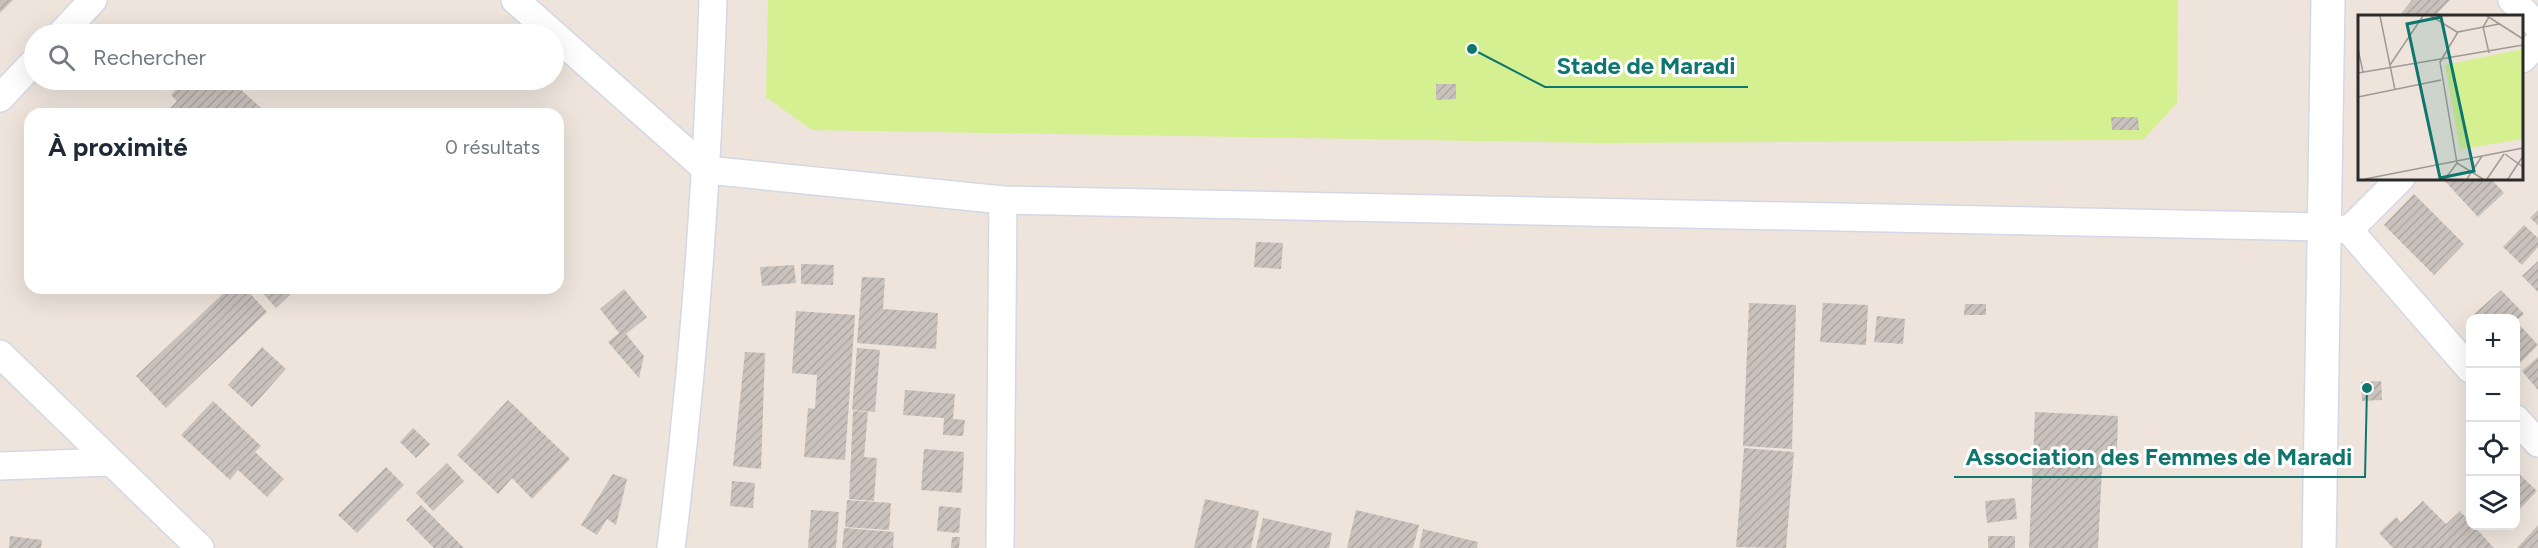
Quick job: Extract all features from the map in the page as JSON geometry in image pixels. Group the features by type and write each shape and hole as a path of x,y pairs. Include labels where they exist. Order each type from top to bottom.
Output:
{"street":[{"path":"70,24 93,0"},
{"path":"515,0 542,24"},
{"path":"671,548 686,429 707,170 713,0"},
{"path":"2319,548 2337,229 2328,0"},
{"path":"2512,0 2538,26"},
{"path":"564,43 707,170 1003,200 2337,229 2398,180"},
{"path":"2523,58 2538,43"},
{"path":"0,98 24,73"},
{"path":"1000,548 1003,200"},
{"path":"2337,229 2469,368"},
{"path":"0,354 200,548"},
{"path":"2519,422 2538,443"},
{"path":"0,466 110,462"}],"green space":[{"path":"768,0 2178,0 2177,103 2143,140 1600,143 812,130 766,97"}],"building":[{"path":"0,0 13,0 0,13"},
{"path":"2412,0 2450,0 2436,15 2429,13 2426,15 2400,15"},
{"path":"1436,84 1456,84 1456,99 1436,100"},
{"path":"175,90 241,90 261,108 171,108 177,101 171,95"},
{"path":"2111,117 2138,117 2139,130 2112,130"},
{"path":"2444,180 2492,180 2504,193 2478,217"},
{"path":"2414,194 2464,244 2434,275 2384,225"},
{"path":"2538,210 2538,225 2530,218"},
{"path":"2524,225 2538,238 2538,247 2522,265 2503,247"},
{"path":"1256,242 1283,243 1281,269 1254,267"},
{"path":"2538,261 2538,292 2522,276"},
{"path":"801,264 834,265 833,285 801,284"},
{"path":"794,265 796,283 762,286 760,267"},
{"path":"862,277 885,278 883,309 938,313 936,349 857,343"},
{"path":"624,289 647,317 626,334 644,356 639,378 608,342 619,333 600,309"},
{"path":"2501,290 2524,314 2520,318 2520,314 2474,314"},
{"path":"223,294 250,294 267,312 166,408 136,376"},
{"path":"263,294 291,294 276,308"},
{"path":"1749,303 1796,305 1792,449 1743,446"},
{"path":"1823,303 1868,305 1866,345 1820,342"},
{"path":"1965,304 1986,304 1986,315 1964,315"},
{"path":"796,311 855,315 845,460 804,457 808,408 815,409 817,375 792,373"},
{"path":"1877,316 1905,319 1903,344 1874,342"},
{"path":"2520,325 2538,345 2520,363"},
{"path":"262,347 286,369 252,407 228,385"},
{"path":"857,348 880,350 875,412 852,410"},
{"path":"745,352 765,353 761,469 733,466"},
{"path":"2538,357 2538,390 2522,371"},
{"path":"2381,381 2382,400 2362,401 2361,382"},
{"path":"905,390 955,394 953,419 965,420 963,436 943,435 944,418 903,415"},
{"path":"508,400 570,459 532,499 512,478 498,494 457,455"},
{"path":"213,401 261,446 255,452 284,479 267,497 238,470 230,480 181,435"},
{"path":"853,411 868,412 864,457 877,458 874,501 849,499"},
{"path":"2035,412 2118,416 2117,451 2103,450 2098,548 2029,548"},
{"path":"413,428 430,444 416,458 400,442"},
{"path":"1744,448 1794,452 1786,548 1736,547"},
{"path":"924,449 964,452 962,493 921,490"},
{"path":"447,463 464,481 433,511 416,493"},
{"path":"386,467 404,485 357,533 338,515"},
{"path":"613,474 627,479 616,525 607,519 597,535 581,525"},
{"path":"2520,475 2537,491 2520,509"},
{"path":"732,481 755,483 753,508 730,506"},
{"path":"2015,498 2017,519 1987,523 1985,501"},
{"path":"1205,499 1259,511 1251,548 1194,548"},
{"path":"847,500 891,503 889,530 845,527"},
{"path":"2423,501 2446,524 2460,511 2466,518 2466,530 2477,530 2494,548 2393,548 2379,533 2396,517 2401,522"},
{"path":"421,505 464,548 434,548 406,520"},
{"path":"939,506 961,508 959,533 937,531"},
{"path":"811,510 839,512 836,548 808,548"},
{"path":"1356,510 1419,525 1413,548 1347,548"},
{"path":"1263,518 1332,533 1329,548 1256,548"},
{"path":"2538,525 2538,548 2517,548"},
{"path":"844,528 894,532 893,548 842,548"},
{"path":"1423,529 1478,542 1477,548 1419,548"},
{"path":"10,536 42,540 41,548 9,548"},
{"path":"1988,536 2015,536 2015,548 1988,548"},
{"path":"952,537 960,537 959,548 951,548"}],"place":[{"name":"Stade de Maradi","path":"1472,49"},
{"name":"Association des Femmes de Maradi","path":"2367,388"}]}
